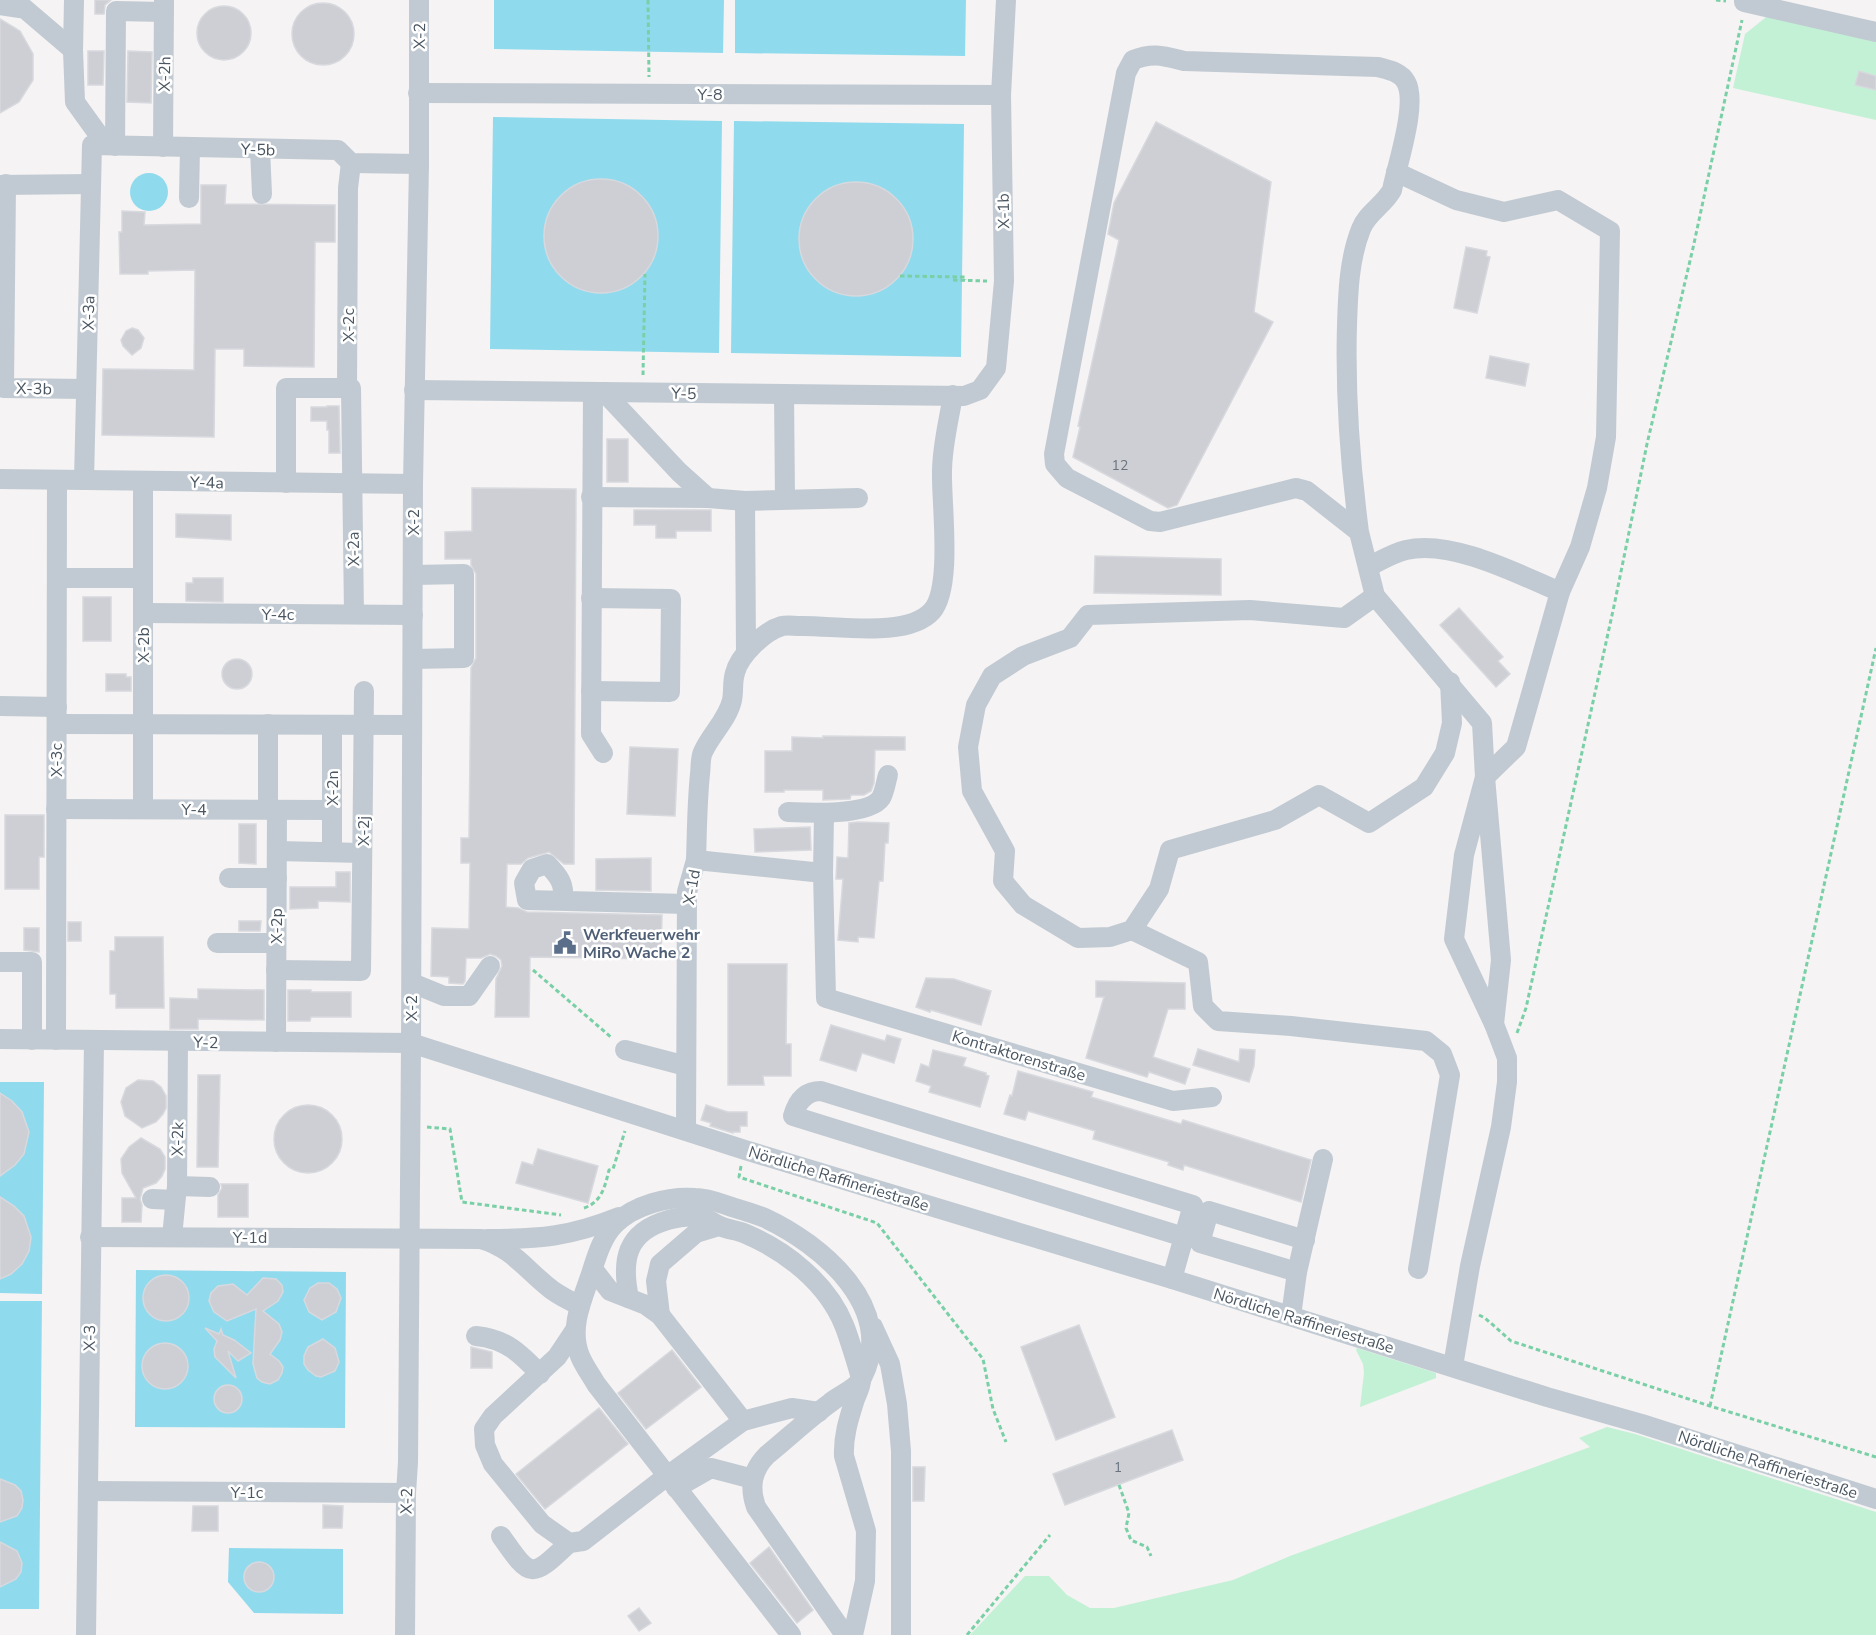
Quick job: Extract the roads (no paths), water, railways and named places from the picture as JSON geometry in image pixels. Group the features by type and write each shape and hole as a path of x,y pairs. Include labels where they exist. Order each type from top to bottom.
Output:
{"street":[{"path":"74,0 75,102 104,146"},
{"name":"X-2","path":"405,1635 412,982 413,484 419,164 419,0"},
{"name":"X-1b","path":"953,395 964,396 980,390 996,368 1004,281 1001,95 1006,0"},
{"path":"1744,1 1876,32"},
{"path":"0,5 25,9 73,50"},
{"name":"X-3a","path":"84,480 91,184 104,146 116,11 164,6"},
{"name":"X-2h","path":"163,147 164,6"},
{"path":"1359,532 1307,491 1296,488 1160,522 1150,521 1067,478 1055,464 1054,454 1126,73 1132,60 1146,55 1157,55 1184,61 1378,68 1393,71 1406,80 1411,94 1396,172 1388,198 1361,227 1353,256 1348,298 1348,404 1359,532 1375,596 1450,682 1482,723 1501,960 1494,1024"},
{"name":"Y-8","path":"418,93 1001,95"},
{"name":"Y-5b","path":"104,146 339,150 351,163 419,164"},
{"path":"189,198 190,148"},
{"path":"260,149 261,194"},
{"name":"X-2c","path":"351,163 348,188 347,388 351,388 352,484"},
{"path":"1396,172 1456,200 1504,212 1558,200 1610,231 1606,436 1597,488 1580,547 1560,592 1516,747 1485,777 1464,855 1454,939 1494,1024 1506,1058 1507,1082 1502,1127 1462,1308 1453,1366"},
{"path":"3,184 91,184"},
{"name":"X-3b","path":"3,184 4,388 86,389"},
{"path":"286,483 286,388 347,388"},
{"name":"Y-5","path":"414,390 953,395"},
{"path":"599,392 591,496 591,734 603,753"},
{"path":"599,392 708,498"},
{"path":"784,394 785,499"},
{"path":"696,860 702,753 732,702 735,672 746,652 762,638 782,626 867,629 895,627 918,620 933,610 939,595 943,573 945,536 942,472 953,395"},
{"name":"Y-4a","path":"0,479 413,484"},
{"name":"X-3c","path":"56,1040 57,480"},
{"name":"X-2b","path":"143,481 143,809"},
{"name":"X-2a","path":"352,484 354,614"},
{"path":"591,496 745,501 858,498"},
{"path":"745,501 746,652"},
{"path":"1368,567 1406,550 1444,548 1509,569 1560,592"},
{"path":"413,575 464,574 464,658 413,659"},
{"path":"57,578 143,578"},
{"path":"1375,596 1344,618 1250,610 1088,615 1070,639 1023,656 992,676 976,705 968,747 972,791 1005,851 1003,881 1023,905 1078,938 1110,937 1132,930 1159,889 1170,850 1275,820 1319,795 1369,823 1424,787 1445,753 1452,723 1450,682"},
{"path":"591,598 671,599 670,692 591,691"},
{"name":"Y-4c","path":"143,614 413,615"},
{"name":"X-2j","path":"276,970 361,971 364,692"},
{"path":"0,706 57,715 143,724 412,725"},
{"name":"X-2p","path":"268,724 272,810 277,851 276,1042"},
{"name":"X-2n","path":"332,852 333,725"},
{"path":"788,812 824,814 870,807 881,798 888,775"},
{"name":"Y-4","path":"56,809 332,810"},
{"path":"822,873 824,814"},
{"path":"277,851 362,853"},
{"name":"X-1d","path":"686,1130 687,892 696,860 822,873"},
{"name":"Kontraktorenstraße","path":"822,873 826,998 1173,1101 1212,1097"},
{"path":"229,878 277,878"},
{"path":"563,901 687,904"},
{"path":"1132,930 1198,962 1203,1006 1218,1021 1291,1026 1425,1041 1442,1054 1450,1075 1418,1269"},
{"path":"217,943 276,943"},
{"path":"0,962 32,962 32,1040"},
{"path":"412,982 444,996 469,996 490,966"},
{"name":"Y-2","path":"0,1039 411,1043"},
{"name":"X-3","path":"86,1635 94,1041"},
{"name":"X-2k","path":"172,1237 176,1193 178,1041"},
{"name":"X-2","path":"411,1043 738,1147"},
{"path":"624,1050 686,1066"},
{"path":"1173,1279 1193,1205 821,1091 807,1094 795,1108 793,1116 1184,1237"},
{"name":"Nördliche Raffineriestraße","path":"738,1147 1173,1279 1876,1499"},
{"path":"1291,1316 1297,1272 1323,1159"},
{"path":"152,1199 210,1186"},
{"name":"Y-1d","path":"90,1237 522,1239 562,1235 594,1227 660,1202 694,1197 763,1217 804,1241 826,1258 854,1289 890,1364 902,1451 901,1635"},
{"path":"1297,1272 1200,1243 1209,1211 1305,1240"},
{"path":"632,1212 616,1223 606,1236 593,1269 580,1306 575,1330 579,1354 596,1384 791,1635"},
{"path":"629,1298 625,1278 625,1259 641,1232 657,1223 676,1218 691,1216 704,1218 719,1226 744,1233 770,1246 799,1265 826,1295 844,1324 861,1381"},
{"path":"660,1316 656,1281 660,1264 696,1233 719,1226"},
{"path":"481,1239 496,1243 546,1286 580,1306"},
{"path":"593,1269 610,1291 646,1305 660,1316 743,1420"},
{"path":"853,1635 865,1581 866,1531 843,1448 846,1425 870,1349 869,1318"},
{"path":"569,1543 542,1524 493,1464 485,1445 484,1429 493,1416 557,1356 575,1330"},
{"path":"476,1336 493,1338 510,1346 540,1374"},
{"path":"844,1635 756,1507 753,1497 753,1479 758,1464 819,1412 861,1381"},
{"path":"501,1536 520,1563 527,1569 536,1570 543,1567 569,1543 583,1541 671,1482 743,1420 792,1408 819,1412"},
{"path":"671,1482 711,1468 753,1479"},
{"name":"Y-1c","path":"88,1491 406,1493"}],"water":[{"path":"494,0 724,0 723,53 494,49"},
{"path":"735,0 966,0 965,56 735,53"},
{"path":"493,117 722,121 719,353 490,349"},
{"path":"734,121 964,124 961,357 731,353"},
{"path":"149,173 163,178 168,192 163,206 149,211 135,206 130,192 135,178"},
{"path":"0,1082 44,1082 42,1294 0,1293"},
{"path":"136,1270 346,1272 345,1428 135,1427"},
{"path":"0,1301 42,1301 39,1609 0,1609"},
{"path":"229,1548 343,1549 343,1614 254,1613 228,1582"}],"place":[{"name":"Werkfeuerwehr MiRo Wache 2","path":"565,943"}]}
